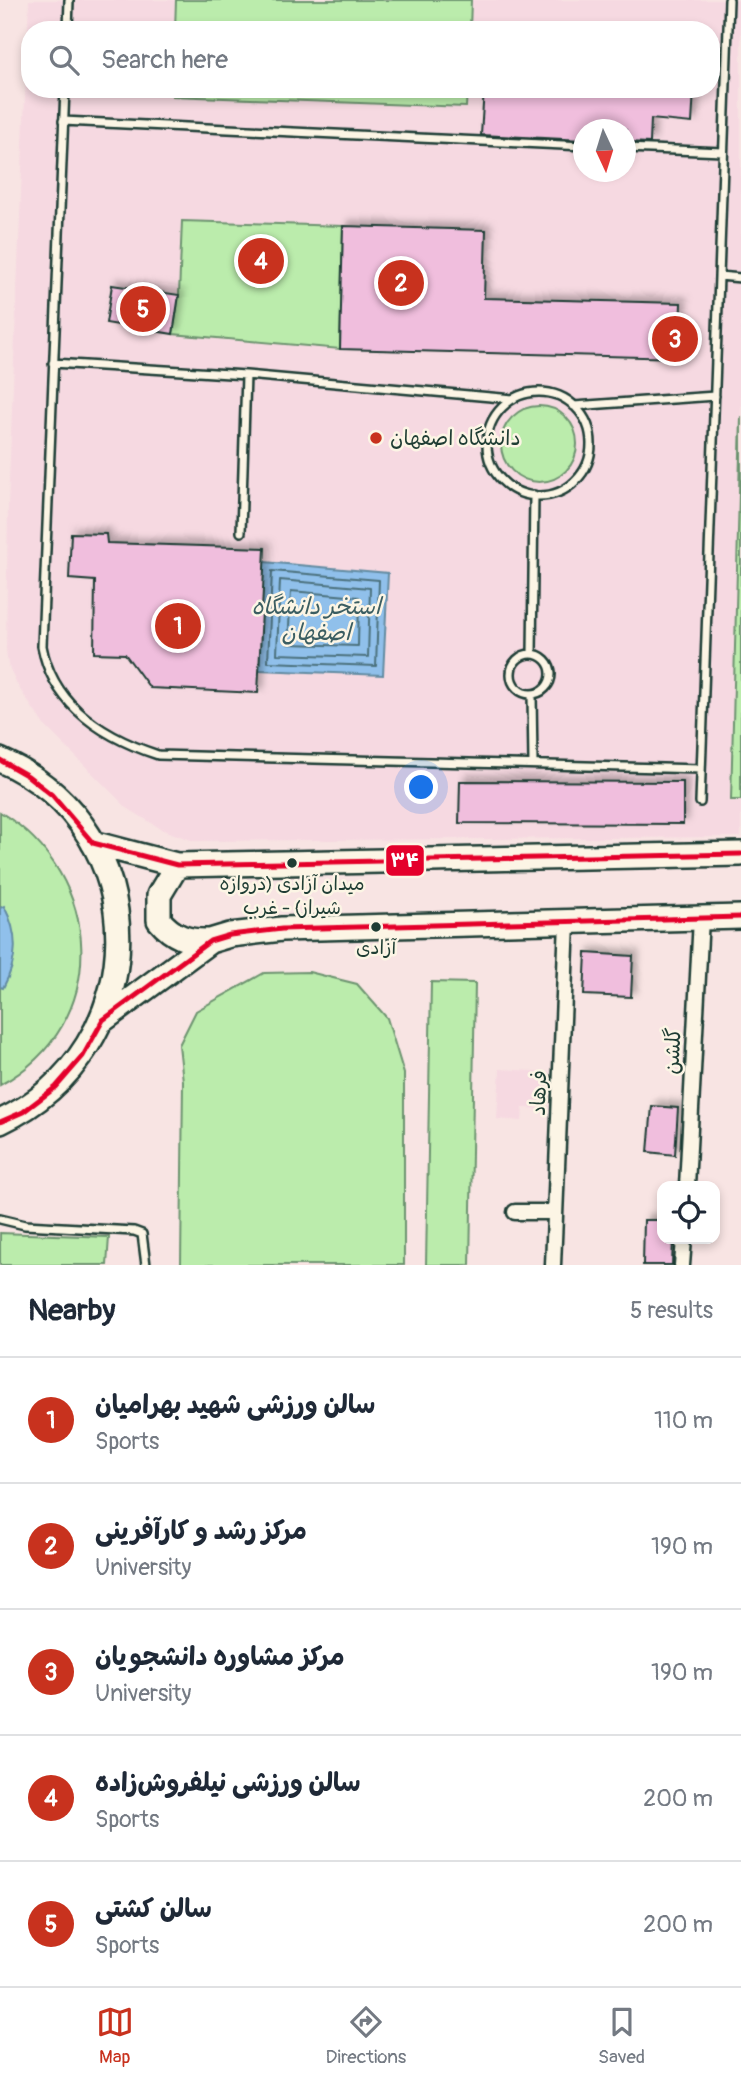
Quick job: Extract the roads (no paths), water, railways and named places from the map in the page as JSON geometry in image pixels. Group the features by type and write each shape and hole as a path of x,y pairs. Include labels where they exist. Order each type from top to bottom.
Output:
{"main road":[{"path":"0,760 46,788 72,813 93,843 108,876 117,912 118,937 114,985 103,1020 83,1056 56,1087 23,1112 0,1122"},
{"path":"93,843 177,865 741,855"},
{"path":"177,865 159,895 159,919 177,936 192,942 282,929 741,917"},
{"path":"103,1020 210,941"}],"street":[{"name":"گلشن","path":"687,1181 701,918"},
{"name":"فرهاد","path":"552,1265 567,922"},
{"path":"515,1212 555,1212"},
{"path":"682,1265 684,1244"}],"lane":[{"path":"68,21 69,0"},
{"path":"700,802 729,0"},
{"path":"64,98 42,646 47,671 60,693 102,730 129,745 159,755 701,769"},
{"path":"63,121 573,146"},
{"path":"636,148 723,152"},
{"path":"719,276 741,278"},
{"path":"53,363 246,375 513,399"},
{"path":"241,532 246,375"},
{"path":"574,406 589,430 591,448 586,466 579,476 565,489 551,494 534,495 506,484 489,457 487,442 498,412 513,399 531,393 546,393 574,406 715,396"},
{"path":"532,654 534,495"},
{"path":"532,654 545,660 551,673 548,684 532,694 517,688 511,675 518,659 532,654"},
{"path":"532,694 533,764"},
{"path":"0,1219 25,1225 134,1231 142,1234 146,1265"}],"water":[{"name":"استخر دانشگاه اصفهان","path":"264,562 388,573 383,675 259,670"},
{"path":"4,906 12,927 15,947 12,967 3,988 0,987 0,908"}],"place":[{"name":"سالن ورزشی نیلفروش‌زاده","path":"261,261"},
{"name":"مرکز رشد و کارآفرینی","path":"401,283"},
{"name":"سالن کشتی","path":"143,309"},
{"name":"مرکز مشاوره دانشجویان","path":"675,339"},
{"name":"دانشگاه اصفهان","path":"376,438"},
{"name":"سالن ورزشی شهید بهرامیان","path":"178,626"},
{"name":"میدان آزادی (دروازه شیراز) - غرب","path":"292,863"},
{"name":"آزادی","path":"376,927"}]}
